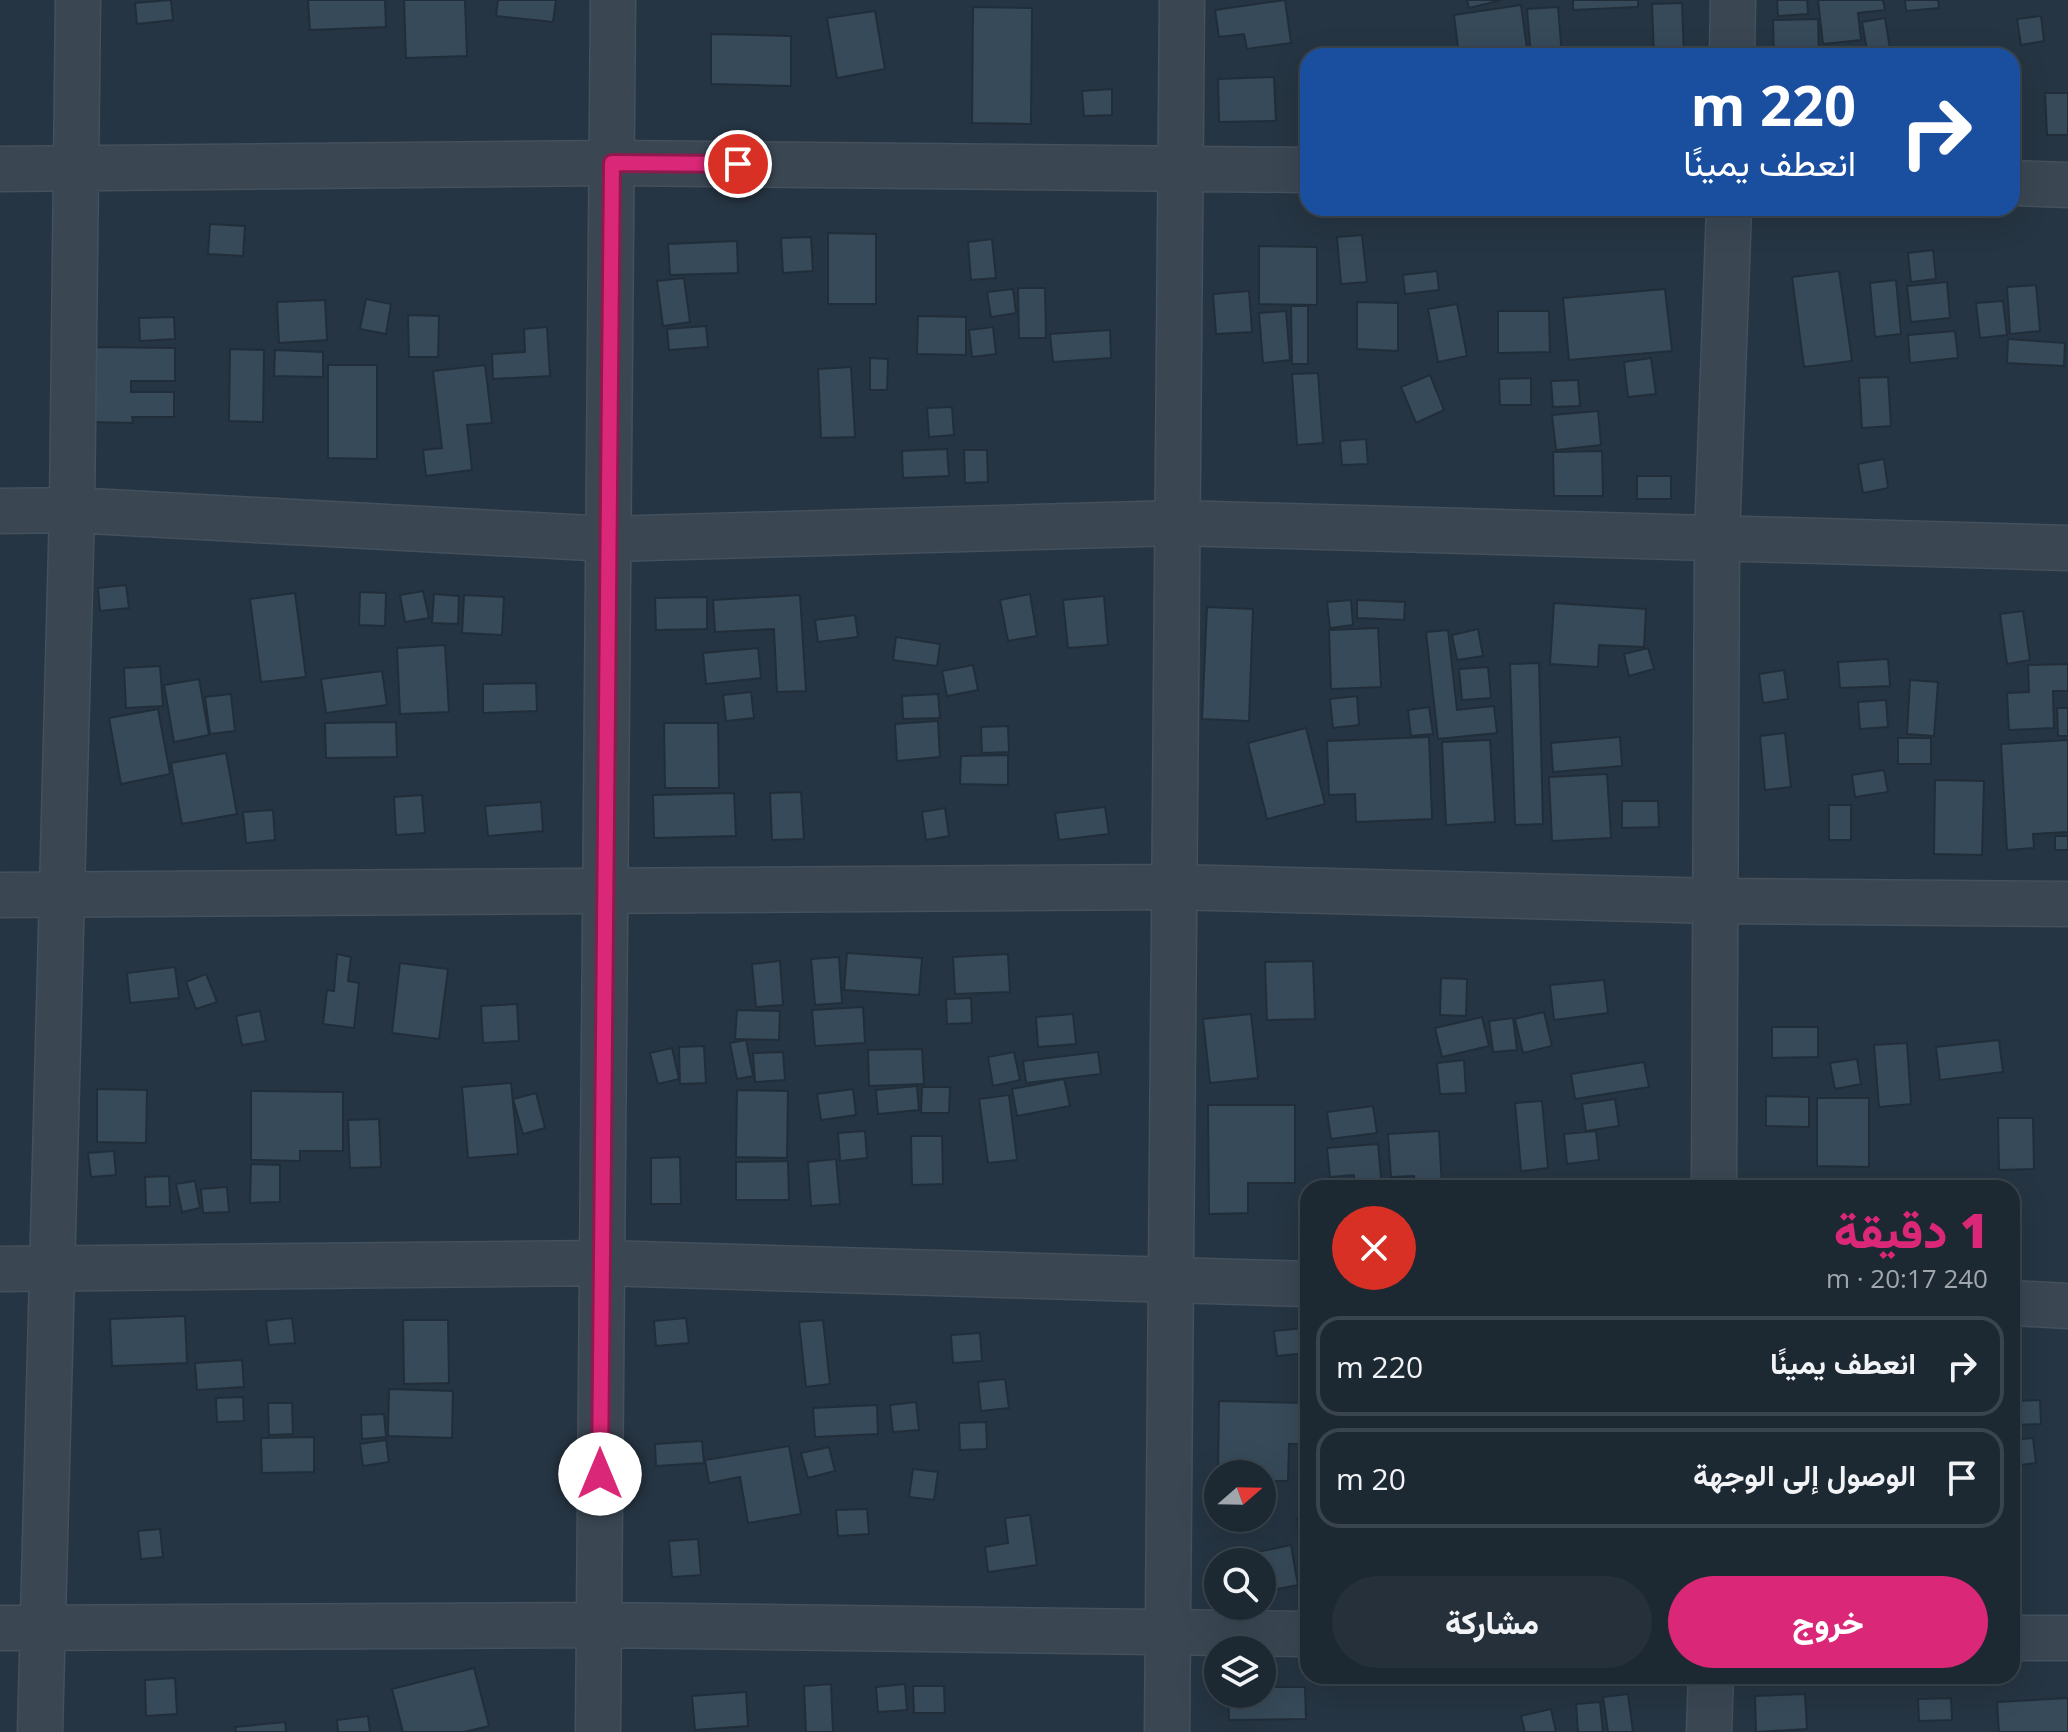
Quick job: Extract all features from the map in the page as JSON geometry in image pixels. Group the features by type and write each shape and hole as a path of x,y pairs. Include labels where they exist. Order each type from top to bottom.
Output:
{"street":[{"path":"40,1732 21,1628 52,1267 72,510 78,0"},
{"path":"598,1732 613,0"},
{"path":"1167,1732 1182,0"},
{"path":"1732,48 1733,0"},
{"path":"0,169 612,163 1300,170"},
{"path":"2020,183 2068,185"},
{"path":"1714,1180 1717,538 1729,216"},
{"path":"0,511 72,510 608,539 1178,523 2068,548"},
{"path":"0,895 1174,887 1716,901 2068,904"},
{"path":"0,1269 602,1263 1300,1284"},
{"path":"2020,1303 2068,1306"},
{"path":"21,1628 599,1625 1300,1634"},
{"path":"2020,1638 2068,1638"},
{"path":"1709,1732 1711,1684"}],"building":[{"path":"171,0 173,20 137,24 135,3"},
{"path":"308,0 385,0 386,27 310,30"},
{"path":"404,0 465,0 467,56 406,58"},
{"path":"498,0 556,0 553,22 496,16"},
{"path":"1285,0 1291,43 1247,49 1244,34 1219,37 1215,10"},
{"path":"1467,0 1502,0 1469,8"},
{"path":"1573,0 1638,0 1638,7 1573,10"},
{"path":"1777,0 1807,0 1808,14 1778,16"},
{"path":"1818,0 1883,0 1885,10 1858,13 1861,40 1823,44"},
{"path":"1905,0 1938,0 1939,8 1906,11"},
{"path":"1682,3 1684,48 1654,48 1652,4"},
{"path":"1521,5 1527,48 1458,48 1454,15"},
{"path":"973,7 1032,8 1031,124 972,123"},
{"path":"1558,7 1561,48 1530,48 1527,9"},
{"path":"875,11 885,69 837,78 827,18"},
{"path":"2041,16 2044,41 2021,45 2017,19"},
{"path":"1885,18 1890,48 1867,48 1862,22"},
{"path":"1818,19 1819,48 1774,48 1773,20"},
{"path":"711,34 791,36 791,86 711,84"},
{"path":"1274,77 1276,121 1219,122 1218,79"},
{"path":"1112,89 1112,115 1084,116 1082,91"},
{"path":"2045,93 2068,93 2068,135 2047,135"},
{"path":"210,224 245,226 243,256 208,254"},
{"path":"828,233 876,234 876,304 828,304"},
{"path":"1362,235 1367,282 1341,284 1337,237"},
{"path":"811,237 813,271 783,273 781,238"},
{"path":"992,239 996,278 971,280 968,242"},
{"path":"737,241 738,273 670,275 668,244"},
{"path":"1259,246 1317,247 1317,305 1259,304"},
{"path":"1933,250 1936,279 1911,282 1908,253"},
{"path":"1437,271 1439,290 1405,294 1403,275"},
{"path":"1839,271 1852,361 1804,367 1792,277"},
{"path":"684,278 690,322 663,326 657,281"},
{"path":"1896,280 1901,334 1875,337 1870,283"},
{"path":"1947,282 1950,318 1911,322 1907,286"},
{"path":"2036,285 2040,331 2010,334 2007,287"},
{"path":"1018,288 1045,288 1046,338 1019,338"},
{"path":"1013,289 1016,313 991,317 987,292"},
{"path":"1665,289 1672,351 1569,360 1563,298"},
{"path":"1249,291 1252,332 1216,334 1213,294"},
{"path":"366,299 391,304 386,334 360,329"},
{"path":"325,300 327,340 279,343 277,302"},
{"path":"2003,301 2007,335 1980,338 1976,303"},
{"path":"1357,302 1398,303 1398,351 1357,349"},
{"path":"1457,304 1467,356 1438,362 1428,309"},
{"path":"1291,306 1308,306 1308,364 1292,364"},
{"path":"1286,311 1290,360 1263,363 1259,313"},
{"path":"1498,311 1549,311 1550,352 1498,353"},
{"path":"408,315 439,316 438,357 409,357"},
{"path":"918,316 966,317 966,355 917,354"},
{"path":"174,317 175,339 140,341 139,318"},
{"path":"706,326 708,347 669,350 667,329"},
{"path":"547,327 550,376 493,379 492,354 525,352 524,329"},
{"path":"993,327 996,354 972,357 969,330"},
{"path":"1110,330 1111,358 1053,362 1050,334"},
{"path":"1955,331 1958,358 1910,363 1908,335"},
{"path":"2008,339 2065,343 2064,366 2007,363"},
{"path":"91,347 175,348 175,381 131,381 131,392 174,392 174,417 132,417 133,423 91,422"},
{"path":"230,349 264,350 263,422 229,421"},
{"path":"275,350 323,352 323,377 274,376"},
{"path":"870,358 888,359 887,390 870,390"},
{"path":"1651,358 1656,394 1628,397 1624,362"},
{"path":"328,365 377,365 377,459 328,458"},
{"path":"485,365 492,423 467,425 472,470 426,476 423,450 442,448 433,371"},
{"path":"851,367 855,437 821,438 818,369"},
{"path":"1318,373 1323,443 1297,445 1292,374"},
{"path":"1430,375 1444,410 1416,423 1401,387"},
{"path":"1888,377 1891,426 1862,428 1859,378"},
{"path":"1531,378 1531,405 1500,405 1499,379"},
{"path":"1578,380 1580,406 1553,407 1551,381"},
{"path":"952,407 954,435 929,437 927,408"},
{"path":"1598,411 1601,445 1556,450 1552,415"},
{"path":"1366,439 1368,464 1342,465 1340,441"},
{"path":"947,449 949,476 903,478 902,451"},
{"path":"964,450 987,450 988,482 965,483"},
{"path":"1602,451 1603,496 1554,496 1553,452"},
{"path":"1884,459 1888,488 1863,493 1858,464"},
{"path":"1637,476 1671,476 1671,499 1637,499"},
{"path":"126,585 129,608 100,611 98,588"},
{"path":"423,591 429,618 405,622 400,595"},
{"path":"360,592 386,593 385,626 359,625"},
{"path":"295,593 306,677 261,682 250,599"},
{"path":"434,594 459,596 458,624 432,623"},
{"path":"1030,594 1037,636 1008,641 1000,600"},
{"path":"464,595 504,597 502,635 462,633"},
{"path":"800,595 806,691 777,692 774,629 715,632 713,600"},
{"path":"1104,596 1108,645 1068,648 1063,600"},
{"path":"707,597 707,629 656,630 655,598"},
{"path":"1351,600 1353,625 1330,628 1327,602"},
{"path":"1357,600 1405,602 1404,620 1357,618"},
{"path":"1554,603 1646,609 1644,647 1599,645 1598,667 1550,664"},
{"path":"1207,607 1253,609 1249,721 1202,719"},
{"path":"2023,611 2030,660 2007,664 2000,614"},
{"path":"855,615 858,637 818,642 815,620"},
{"path":"1378,628 1381,687 1331,689 1329,630"},
{"path":"1478,629 1483,656 1457,660 1452,635"},
{"path":"1448,630 1457,710 1494,706 1497,733 1438,739 1426,632"},
{"path":"896,637 940,644 937,666 893,660"},
{"path":"445,645 449,712 400,714 397,648"},
{"path":"758,648 761,678 706,684 703,653"},
{"path":"1648,648 1654,669 1629,676 1624,654"},
{"path":"1888,659 1890,686 1840,688 1838,662"},
{"path":"1539,663 1543,824 1515,825 1510,664"},
{"path":"2068,664 2068,691 2053,691 2054,728 2009,730 2007,693 2029,692 2028,665"},
{"path":"973,665 978,690 947,696 942,671"},
{"path":"160,666 163,706 126,708 124,668"},
{"path":"1488,667 1491,698 1462,700 1459,669"},
{"path":"1784,670 1788,699 1763,703 1759,674"},
{"path":"382,671 387,705 326,713 321,679"},
{"path":"199,679 209,735 174,742 164,685"},
{"path":"1910,680 1938,682 1934,736 1907,734"},
{"path":"536,683 537,711 483,713 483,684"},
{"path":"751,692 754,718 726,721 723,695"},
{"path":"231,694 235,731 210,734 205,697"},
{"path":"938,694 940,718 903,719 902,696"},
{"path":"1357,696 1359,725 1333,728 1330,699"},
{"path":"1886,700 1888,727 1860,729 1858,702"},
{"path":"1429,707 1433,734 1411,736 1408,710"},
{"path":"2057,708 2068,708 2068,736 2058,736"},
{"path":"158,709 170,774 121,784 109,718"},
{"path":"938,721 940,757 897,761 895,724"},
{"path":"396,722 397,757 326,758 325,723"},
{"path":"664,723 718,723 719,788 665,788"},
{"path":"1008,726 1009,752 982,753 981,727"},
{"path":"1306,728 1325,804 1267,819 1248,743"},
{"path":"1785,733 1791,787 1765,790 1760,736"},
{"path":"1429,737 1432,819 1356,822 1355,794 1329,795 1327,741"},
{"path":"1620,737 1622,766 1553,772 1551,743"},
{"path":"1898,738 1931,738 1931,764 1898,764"},
{"path":"1490,740 1495,822 1446,825 1442,742"},
{"path":"2068,740 2068,832 2033,834 2034,848 2007,850 2001,744"},
{"path":"226,753 237,814 182,824 171,763"},
{"path":"1008,755 1008,785 960,784 961,756"},
{"path":"1884,770 1888,792 1855,797 1852,775"},
{"path":"1607,774 1611,838 1552,841 1549,777"},
{"path":"1935,780 1984,781 1982,855 1934,854"},
{"path":"801,792 804,839 772,840 770,793"},
{"path":"734,793 736,836 654,838 653,795"},
{"path":"422,795 425,833 396,835 394,797"},
{"path":"1622,801 1658,801 1659,827 1622,828"},
{"path":"541,802 543,831 488,836 485,806"},
{"path":"1829,805 1851,805 1851,840 1829,840"},
{"path":"1105,807 1109,834 1059,840 1055,813"},
{"path":"945,808 949,836 926,840 922,812"},
{"path":"273,810 275,840 246,843 243,812"},
{"path":"2055,836 2068,836 2068,850 2055,850"},
{"path":"847,953 922,958 919,995 844,990"},
{"path":"337,954 351,957 348,981 359,983 354,1028 323,1024 327,990 334,991"},
{"path":"1008,954 1010,992 955,994 953,957"},
{"path":"839,957 842,1003 815,1005 811,959"},
{"path":"780,961 783,1005 756,1007 752,964"},
{"path":"1313,961 1315,1019 1267,1020 1265,962"},
{"path":"400,963 448,969 439,1039 392,1033"},
{"path":"175,967 179,998 130,1003 127,973"},
{"path":"206,974 217,1002 196,1009 186,982"},
{"path":"1441,978 1467,979 1466,1016 1440,1015"},
{"path":"1604,980 1608,1013 1554,1020 1550,985"},
{"path":"971,998 972,1023 947,1024 946,999"},
{"path":"517,1004 519,1041 483,1043 481,1006"},
{"path":"863,1007 865,1043 815,1046 812,1010"},
{"path":"737,1010 780,1011 779,1040 735,1039"},
{"path":"260,1011 266,1041 242,1045 236,1016"},
{"path":"1544,1012 1552,1046 1523,1053 1515,1019"},
{"path":"1073,1014 1076,1044 1038,1047 1036,1017"},
{"path":"1251,1014 1258,1078 1210,1083 1203,1019"},
{"path":"1482,1017 1489,1046 1442,1057 1435,1028"},
{"path":"1513,1018 1517,1050 1493,1052 1489,1021"},
{"path":"1772,1027 1818,1027 1818,1057 1772,1058"},
{"path":"746,1040 753,1076 737,1079 730,1043"},
{"path":"1999,1040 2003,1072 1940,1080 1936,1047"},
{"path":"1907,1043 1911,1104 1879,1107 1874,1045"},
{"path":"704,1046 706,1083 680,1084 679,1047"},
{"path":"672,1048 679,1079 658,1084 650,1053"},
{"path":"922,1049 924,1084 869,1086 868,1050"},
{"path":"783,1052 785,1080 755,1082 753,1053"},
{"path":"1014,1052 1020,1080 993,1086 988,1057"},
{"path":"1098,1052 1101,1074 1026,1083 1023,1061"},
{"path":"1857,1059 1861,1084 1835,1089 1830,1063"},
{"path":"1464,1060 1466,1093 1440,1094 1437,1063"},
{"path":"1644,1062 1649,1087 1575,1099 1571,1074"},
{"path":"1064,1079 1070,1106 1017,1116 1012,1089"},
{"path":"511,1083 518,1154 468,1158 462,1087"},
{"path":"917,1086 919,1110 878,1114 876,1090"},
{"path":"922,1087 950,1087 949,1113 921,1113"},
{"path":"97,1089 147,1090 146,1143 97,1142"},
{"path":"853,1089 856,1115 821,1120 817,1094"},
{"path":"737,1090 788,1091 787,1158 736,1157"},
{"path":"251,1091 343,1092 343,1151 300,1151 300,1161 251,1160"},
{"path":"536,1093 545,1128 523,1134 513,1099"},
{"path":"1009,1095 1017,1160 988,1163 979,1099"},
{"path":"1766,1096 1809,1097 1809,1127 1766,1126"},
{"path":"1817,1098 1869,1098 1869,1167 1817,1166"},
{"path":"1615,1099 1619,1126 1586,1131 1582,1104"},
{"path":"1542,1101 1548,1168 1521,1171 1515,1103"},
{"path":"1208,1105 1295,1105 1295,1183 1248,1183 1248,1213 1209,1214"},
{"path":"1373,1106 1377,1133 1331,1139 1327,1112"},
{"path":"1998,1118 2033,1118 2034,1169 1999,1170"},
{"path":"379,1119 381,1167 350,1168 348,1120"},
{"path":"865,1131 867,1158 840,1161 838,1133"},
{"path":"1439,1131 1442,1180 1391,1177 1388,1134"},
{"path":"1596,1131 1599,1160 1567,1164 1564,1134"},
{"path":"911,1136 942,1136 943,1184 912,1185"},
{"path":"1378,1144 1381,1180 1354,1180 1354,1175 1330,1177 1327,1148"},
{"path":"114,1151 116,1175 91,1177 88,1153"},
{"path":"680,1157 681,1204 651,1204 651,1158"},
{"path":"836,1159 840,1204 811,1206 808,1162"},
{"path":"788,1161 789,1200 736,1200 736,1162"},
{"path":"251,1164 280,1165 280,1202 250,1203"},
{"path":"169,1176 170,1206 146,1207 145,1177"},
{"path":"195,1181 200,1208 182,1212 176,1184"},
{"path":"227,1187 229,1212 203,1213 201,1189"},
{"path":"185,1316 187,1363 112,1366 110,1319"},
{"path":"292,1318 295,1343 269,1345 266,1321"},
{"path":"686,1318 689,1343 656,1346 654,1321"},
{"path":"403,1320 448,1320 449,1383 404,1384"},
{"path":"823,1320 830,1384 806,1387 799,1322"},
{"path":"1300,1328 1300,1354 1277,1356 1274,1331"},
{"path":"980,1333 982,1361 953,1363 951,1335"},
{"path":"242,1360 244,1387 197,1390 195,1363"},
{"path":"1005,1379 1009,1408 981,1411 978,1382"},
{"path":"389,1389 453,1391 452,1438 388,1436"},
{"path":"243,1397 244,1421 217,1422 216,1398"},
{"path":"2040,1400 2041,1424 2020,1425 2020,1401"},
{"path":"1219,1401 1300,1403 1300,1444 1289,1444 1288,1481 1276,1481 1276,1460 1218,1460"},
{"path":"916,1402 919,1430 893,1432 890,1405"},
{"path":"268,1403 292,1403 293,1434 269,1435"},
{"path":"877,1405 878,1434 815,1437 813,1408"},
{"path":"384,1414 386,1437 362,1439 361,1415"},
{"path":"986,1422 987,1449 960,1450 959,1423"},
{"path":"314,1437 314,1472 262,1473 261,1438"},
{"path":"2033,1438 2036,1463 2020,1465 2020,1439"},
{"path":"386,1440 389,1462 363,1466 360,1444"},
{"path":"702,1441 704,1463 656,1466 655,1444"},
{"path":"789,1446 801,1514 748,1523 740,1477 709,1483 705,1460"},
{"path":"829,1447 835,1471 808,1478 801,1453"},
{"path":"913,1469 938,1472 934,1500 909,1497"},
{"path":"867,1509 869,1534 838,1536 836,1510"},
{"path":"1030,1515 1037,1565 988,1572 985,1547 1008,1543 1005,1518"},
{"path":"1297,1519 1300,1519 1300,1553"},
{"path":"160,1529 163,1557 141,1559 138,1531"},
{"path":"698,1539 701,1575 672,1577 669,1541"},
{"path":"1291,1545 1298,1585 1276,1589 1276,1548"},
{"path":"474,1668 489,1726 464,1732 403,1732 392,1689"},
{"path":"175,1678 177,1714 146,1716 145,1680"},
{"path":"831,1684 833,1732 806,1732 804,1686"},
{"path":"905,1684 907,1710 878,1712 876,1687"},
{"path":"913,1686 944,1686 945,1713 914,1713"},
{"path":"1276,1687 1305,1687 1306,1719 1229,1720 1229,1708 1276,1708"},
{"path":"746,1692 748,1726 695,1730 692,1696"},
{"path":"1628,1694 1633,1732 1608,1732 1603,1697"},
{"path":"1805,1694 1807,1729 1756,1732 1755,1696"},
{"path":"1951,1698 1952,1720 1919,1721 1918,1699"},
{"path":"2068,1698 2068,1732 1999,1732 1997,1702"},
{"path":"1600,1702 1603,1732 1578,1732 1576,1704"},
{"path":"1551,1709 1556,1732 1525,1732 1521,1716"},
{"path":"368,1716 370,1732 338,1732 337,1720"},
{"path":"285,1722 286,1732 236,1732 235,1727"}],"route":[{"path":"600,1474 612,163 738,164"}]}
